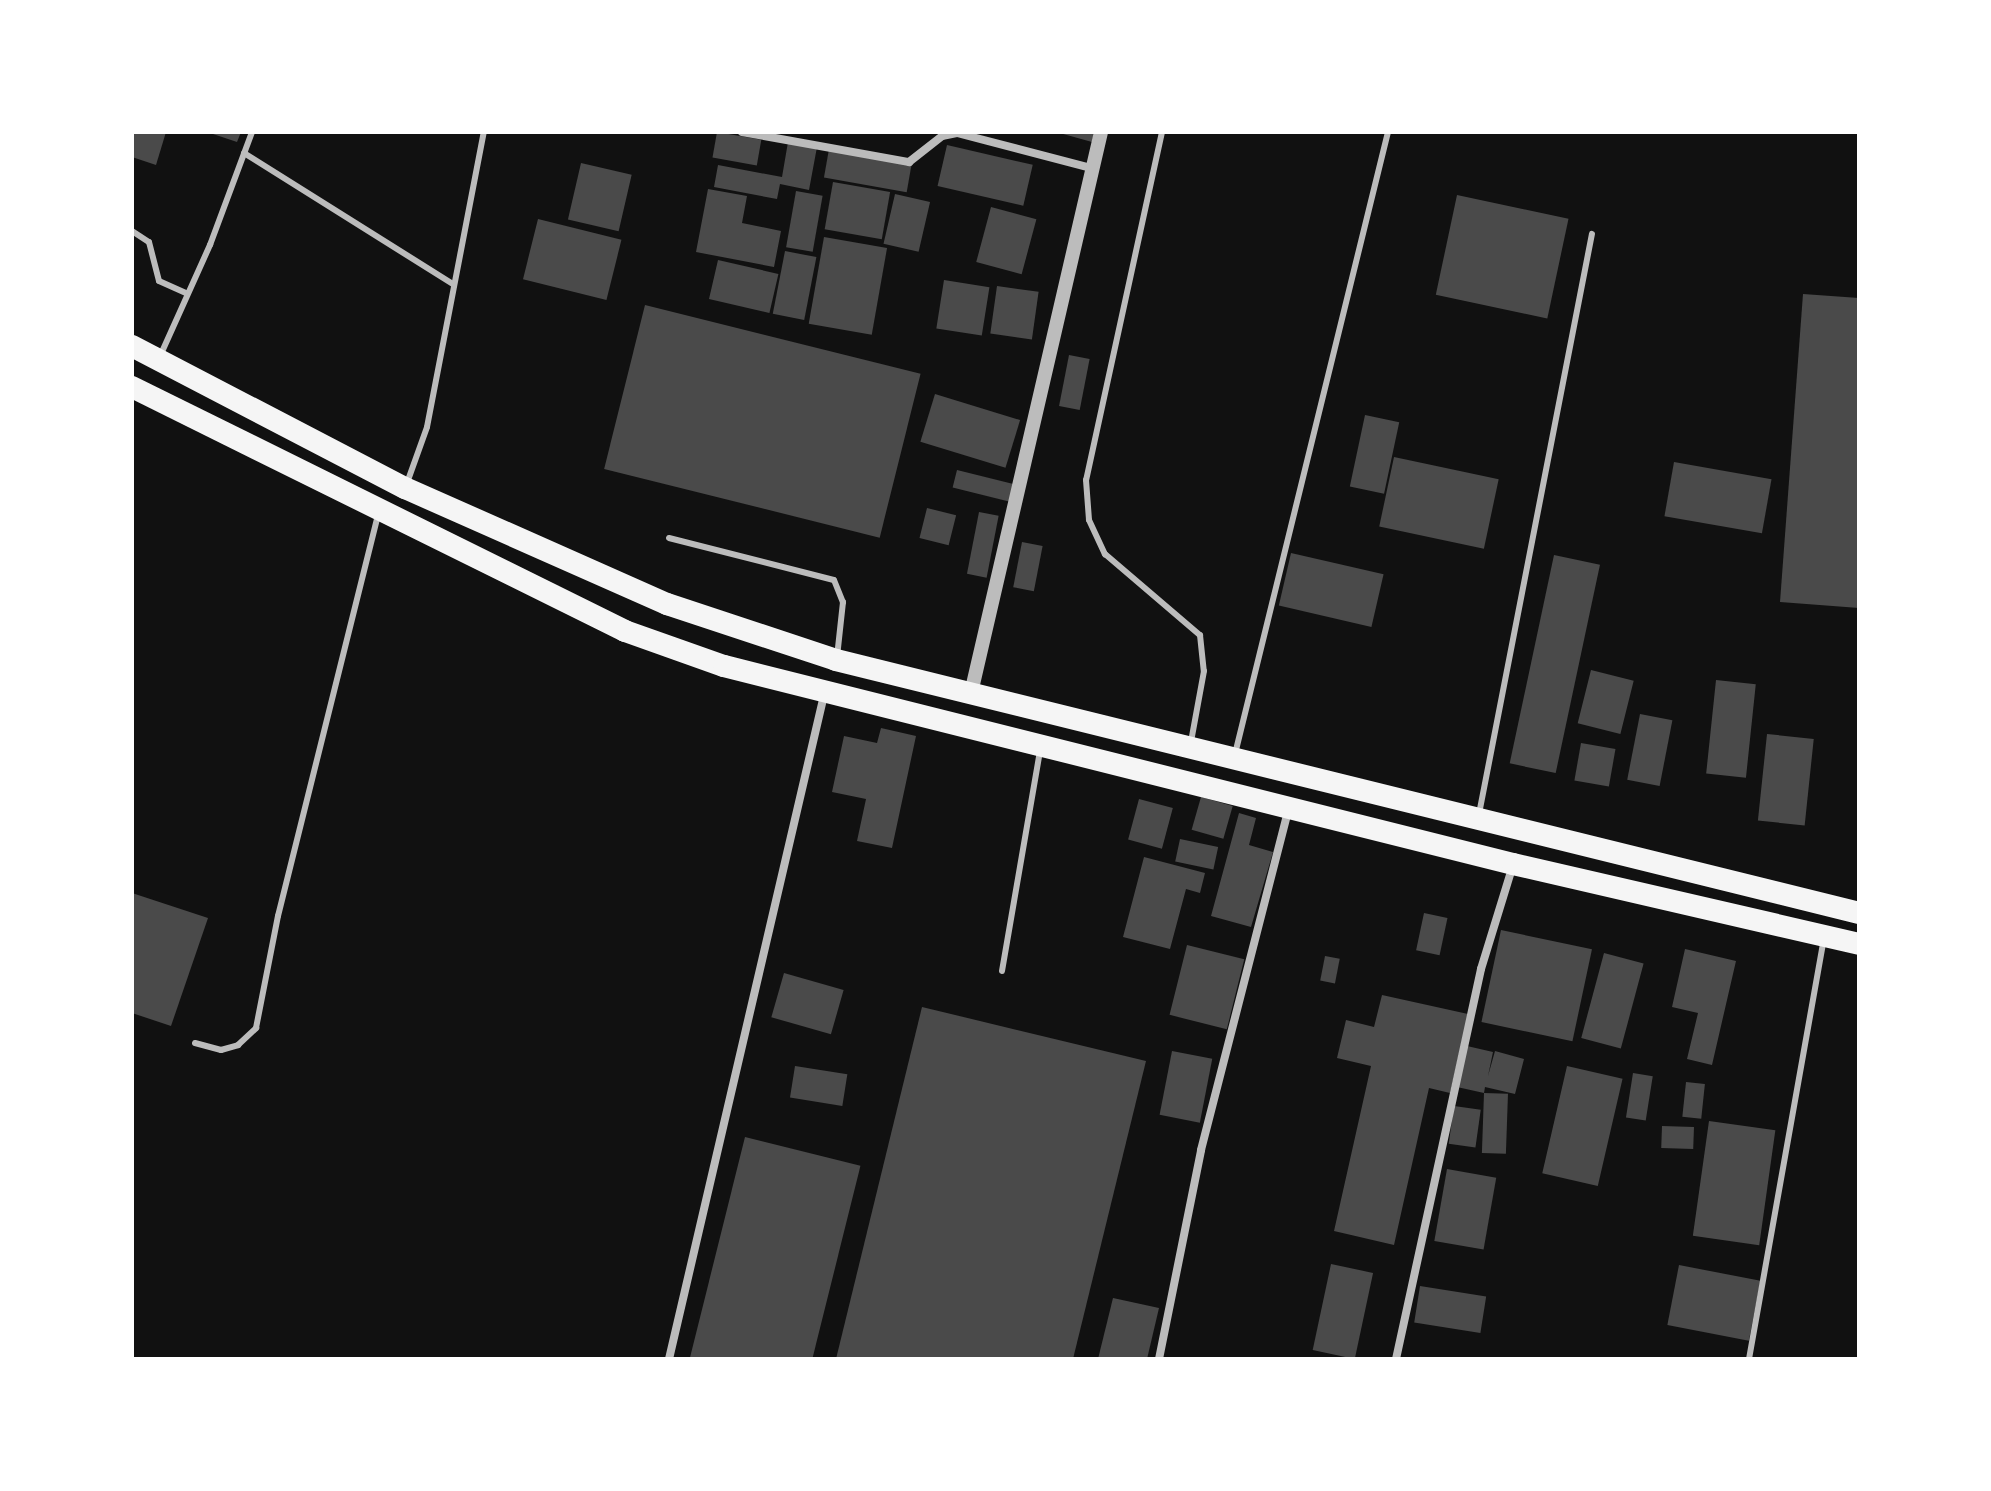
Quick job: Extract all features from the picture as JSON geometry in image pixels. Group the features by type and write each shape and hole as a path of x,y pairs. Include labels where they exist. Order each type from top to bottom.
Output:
{"highway":[{"path":"132,346 405,488 667,604 836,660 1234,762 1859,913"},
{"path":"132,387 625,631 824,694 1513,864 1824,939 1859,944"}],"street":[{"path":"742,132 909,162 942,136 957,133 1091,168"},
{"path":"971,693 1101,132"},
{"path":"669,1359 824,694"},
{"path":"1159,1359 1201,1150 1289,807"},
{"path":"1396,1359 1481,969 1513,864"}],"lane":[{"path":"159,359 252,132"},
{"path":"405,488 427,427 484,132"},
{"path":"1162,132 1086,480 1089,520 1105,554 1200,635 1204,671 1188,749"},
{"path":"1234,762 1388,132"},
{"path":"244,153 453,284"},
{"path":"132,231 149,242 159,281 186,293"},
{"path":"1478,821 1592,234"},
{"path":"195,1043 221,1050 238,1045 256,1028 285,887 379,511"},
{"path":"669,538 834,580 843,602 836,660"},
{"path":"1002,971 1041,747"},
{"path":"1749,1359 1824,939"}],"building":[{"path":"132,132 166,132 156,165 132,157"},
{"path":"207,132 241,132 237,142"},
{"path":"717,132 761,140 757,165 712,158"},
{"path":"1056,132 1094,132 1092,142"},
{"path":"788,142 817,147 809,190 780,184 777,199 714,187 718,165 782,177"},
{"path":"947,145 1033,165 1023,206 938,186"},
{"path":"829,149 912,164 907,192 824,178"},
{"path":"581,163 632,175 619,231 568,220"},
{"path":"833,182 890,192 882,239 825,229"},
{"path":"708,189 747,196 742,223 781,231 774,267 696,252"},
{"path":"796,191 823,196 813,252 786,247"},
{"path":"895,194 930,202 919,252 884,244"},
{"path":"1457,195 1569,219 1547,318 1436,295"},
{"path":"991,207 1036,219 1022,274 976,262"},
{"path":"538,219 621,240 606,300 523,279"},
{"path":"824,237 887,248 872,335 809,324"},
{"path":"785,251 816,257 804,320 773,314"},
{"path":"718,260 778,274 769,313 709,299"},
{"path":"944,280 989,287 982,336 936,328"},
{"path":"997,286 1039,292 1032,339 990,334"},
{"path":"1803,294 1859,298 1859,608 1780,602"},
{"path":"645,305 921,374 880,538 604,469"},
{"path":"1069,355 1090,359 1080,410 1059,406"},
{"path":"935,394 1020,420 1005,468 920,442"},
{"path":"1365,415 1399,422 1384,494 1350,486"},
{"path":"1394,457 1499,479 1484,549 1379,526"},
{"path":"1674,462 1771,479 1762,533 1664,516"},
{"path":"957,470 1013,484 1009,501 953,487"},
{"path":"927,508 956,515 949,545 920,538"},
{"path":"979,512 999,516 987,578 967,574"},
{"path":"1022,542 1043,546 1034,591 1013,587"},
{"path":"1291,553 1384,574 1371,627 1279,606"},
{"path":"1554,555 1600,565 1556,773 1510,763"},
{"path":"1591,670 1634,681 1620,734 1578,723"},
{"path":"1716,680 1756,684 1746,778 1706,773"},
{"path":"1640,714 1672,720 1660,786 1627,780"},
{"path":"881,728 916,736 892,848 857,841 866,799 832,792 844,736 877,743"},
{"path":"1767,734 1814,739 1805,825 1758,821"},
{"path":"1581,743 1615,749 1609,787 1574,780"},
{"path":"1201,797 1233,806 1223,839 1192,830"},
{"path":"1139,799 1173,808 1162,849 1128,840"},
{"path":"1239,813 1256,818 1249,845 1273,852 1251,927 1211,916"},
{"path":"1180,839 1218,847 1213,870 1175,861"},
{"path":"1144,857 1205,873 1200,893 1186,889 1170,949 1123,937"},
{"path":"132,893 208,918 171,1026 132,1013"},
{"path":"1424,913 1447,918 1440,955 1416,950"},
{"path":"1501,930 1592,949 1572,1041 1481,1022"},
{"path":"1187,945 1244,959 1227,1029 1170,1015"},
{"path":"1685,949 1736,961 1712,1065 1687,1059 1698,1013 1672,1007"},
{"path":"1604,953 1644,964 1621,1049 1581,1038"},
{"path":"1325,956 1340,959 1335,983 1320,981"},
{"path":"784,973 844,990 831,1034 771,1017"},
{"path":"1382,995 1468,1014 1450,1093 1429,1088 1394,1245 1334,1231 1371,1066 1337,1058 1346,1020 1374,1027"},
{"path":"922,1007 1146,1061 1073,1359 836,1359"},
{"path":"1467,1046 1493,1052 1488,1076 1495,1051 1524,1059 1515,1094 1485,1087 1484,1093 1457,1087"},
{"path":"1172,1051 1212,1059 1200,1123 1160,1115"},
{"path":"795,1066 847,1074 842,1106 790,1098"},
{"path":"1567,1066 1623,1079 1598,1186 1542,1173"},
{"path":"1633,1073 1653,1076 1646,1121 1626,1117"},
{"path":"1686,1082 1705,1084 1701,1119 1682,1117"},
{"path":"1484,1093 1508,1094 1506,1154 1482,1153"},
{"path":"1454,1106 1481,1110 1475,1147 1449,1144"},
{"path":"1709,1121 1775,1130 1759,1245 1693,1236"},
{"path":"1662,1126 1694,1127 1693,1149 1661,1148"},
{"path":"745,1137 860,1166 812,1359 690,1359"},
{"path":"1447,1169 1496,1178 1484,1250 1434,1241"},
{"path":"1331,1264 1373,1273 1355,1359 1313,1350"},
{"path":"1679,1265 1760,1281 1749,1341 1667,1325"},
{"path":"1420,1286 1486,1296 1480,1333 1414,1323"},
{"path":"1113,1298 1159,1308 1147,1359 1098,1359"}]}
